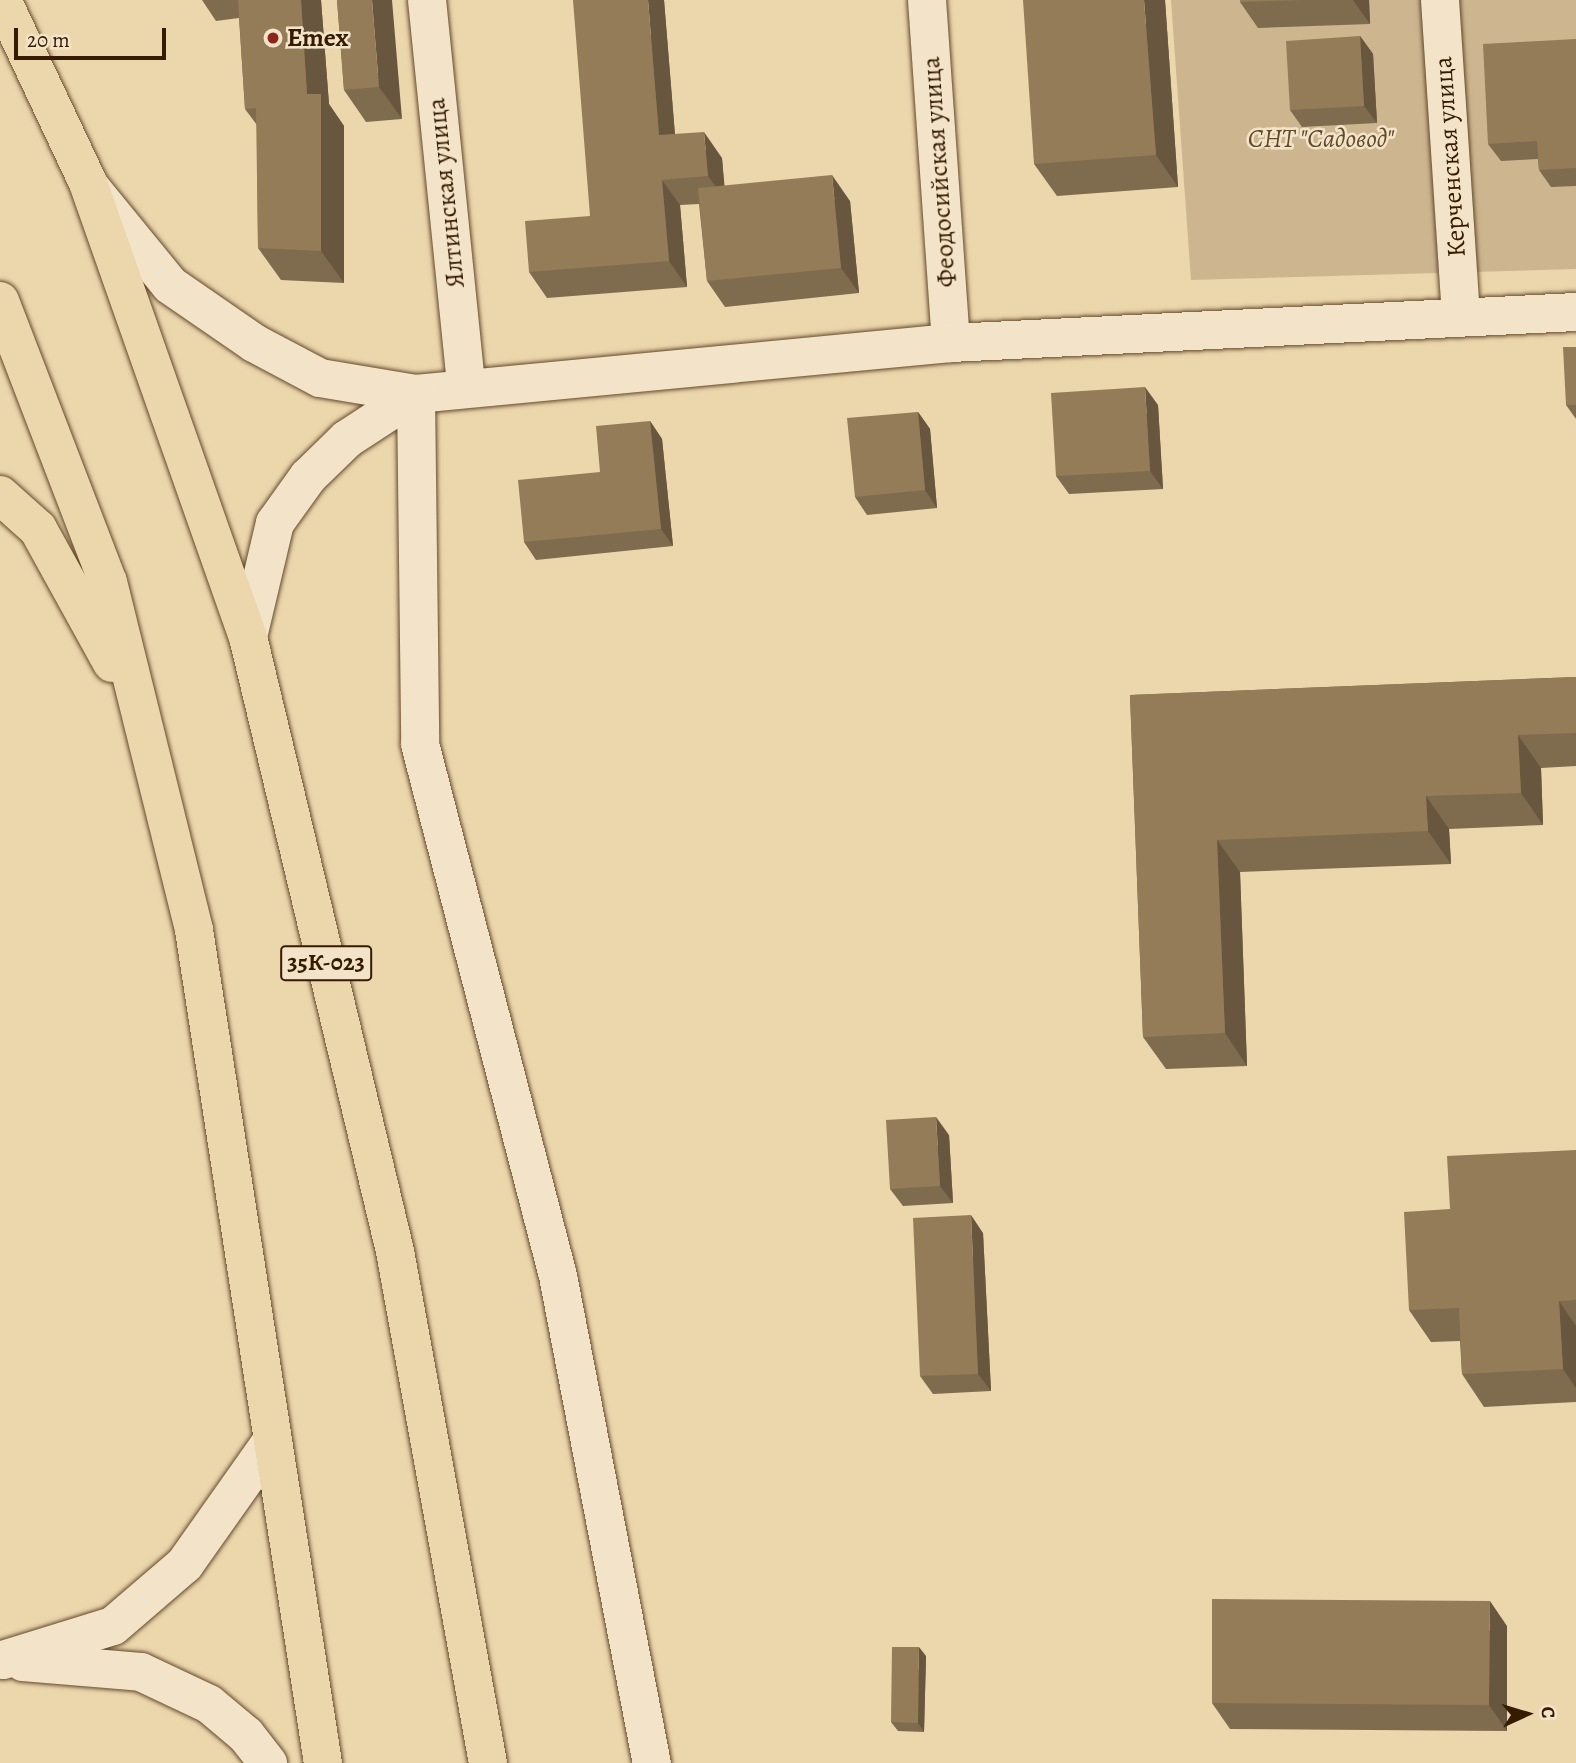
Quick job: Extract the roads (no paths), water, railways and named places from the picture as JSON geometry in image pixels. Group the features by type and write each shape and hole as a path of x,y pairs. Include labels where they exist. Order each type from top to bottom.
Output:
{"main road":[{"name":"35К-023","path":"2,0 88,183 248,637 395,1251 488,1763"},
{"path":"0,301 108,582 194,930 271,1441 323,1763"},
{"path":"0,495 38,529 62,566 142,721"}],"street":[{"name":"Ялтинская улица","path":"426,0 466,386"},
{"name":"Феодосийская улица","path":"926,0 951,343"},
{"name":"Керченская улица","path":"1440,0 1461,315"},
{"path":"88,183 170,285 254,344 320,377 416,394 466,386 951,343 1461,315 1576,312"},
{"path":"248,637 275,523 308,477 347,439 416,394"},
{"path":"416,394 420,744 558,1276 652,1763"},
{"path":"1,1652 113,1626 185,1564 271,1441"},
{"path":"1,1652 141,1672 208,1704 246,1735 268,1763"}],"place":[{"name":"Emex","path":"273,38"}],"park label":[{"name":"СНТ \"Садовод\"","path":"1321,139"}]}
